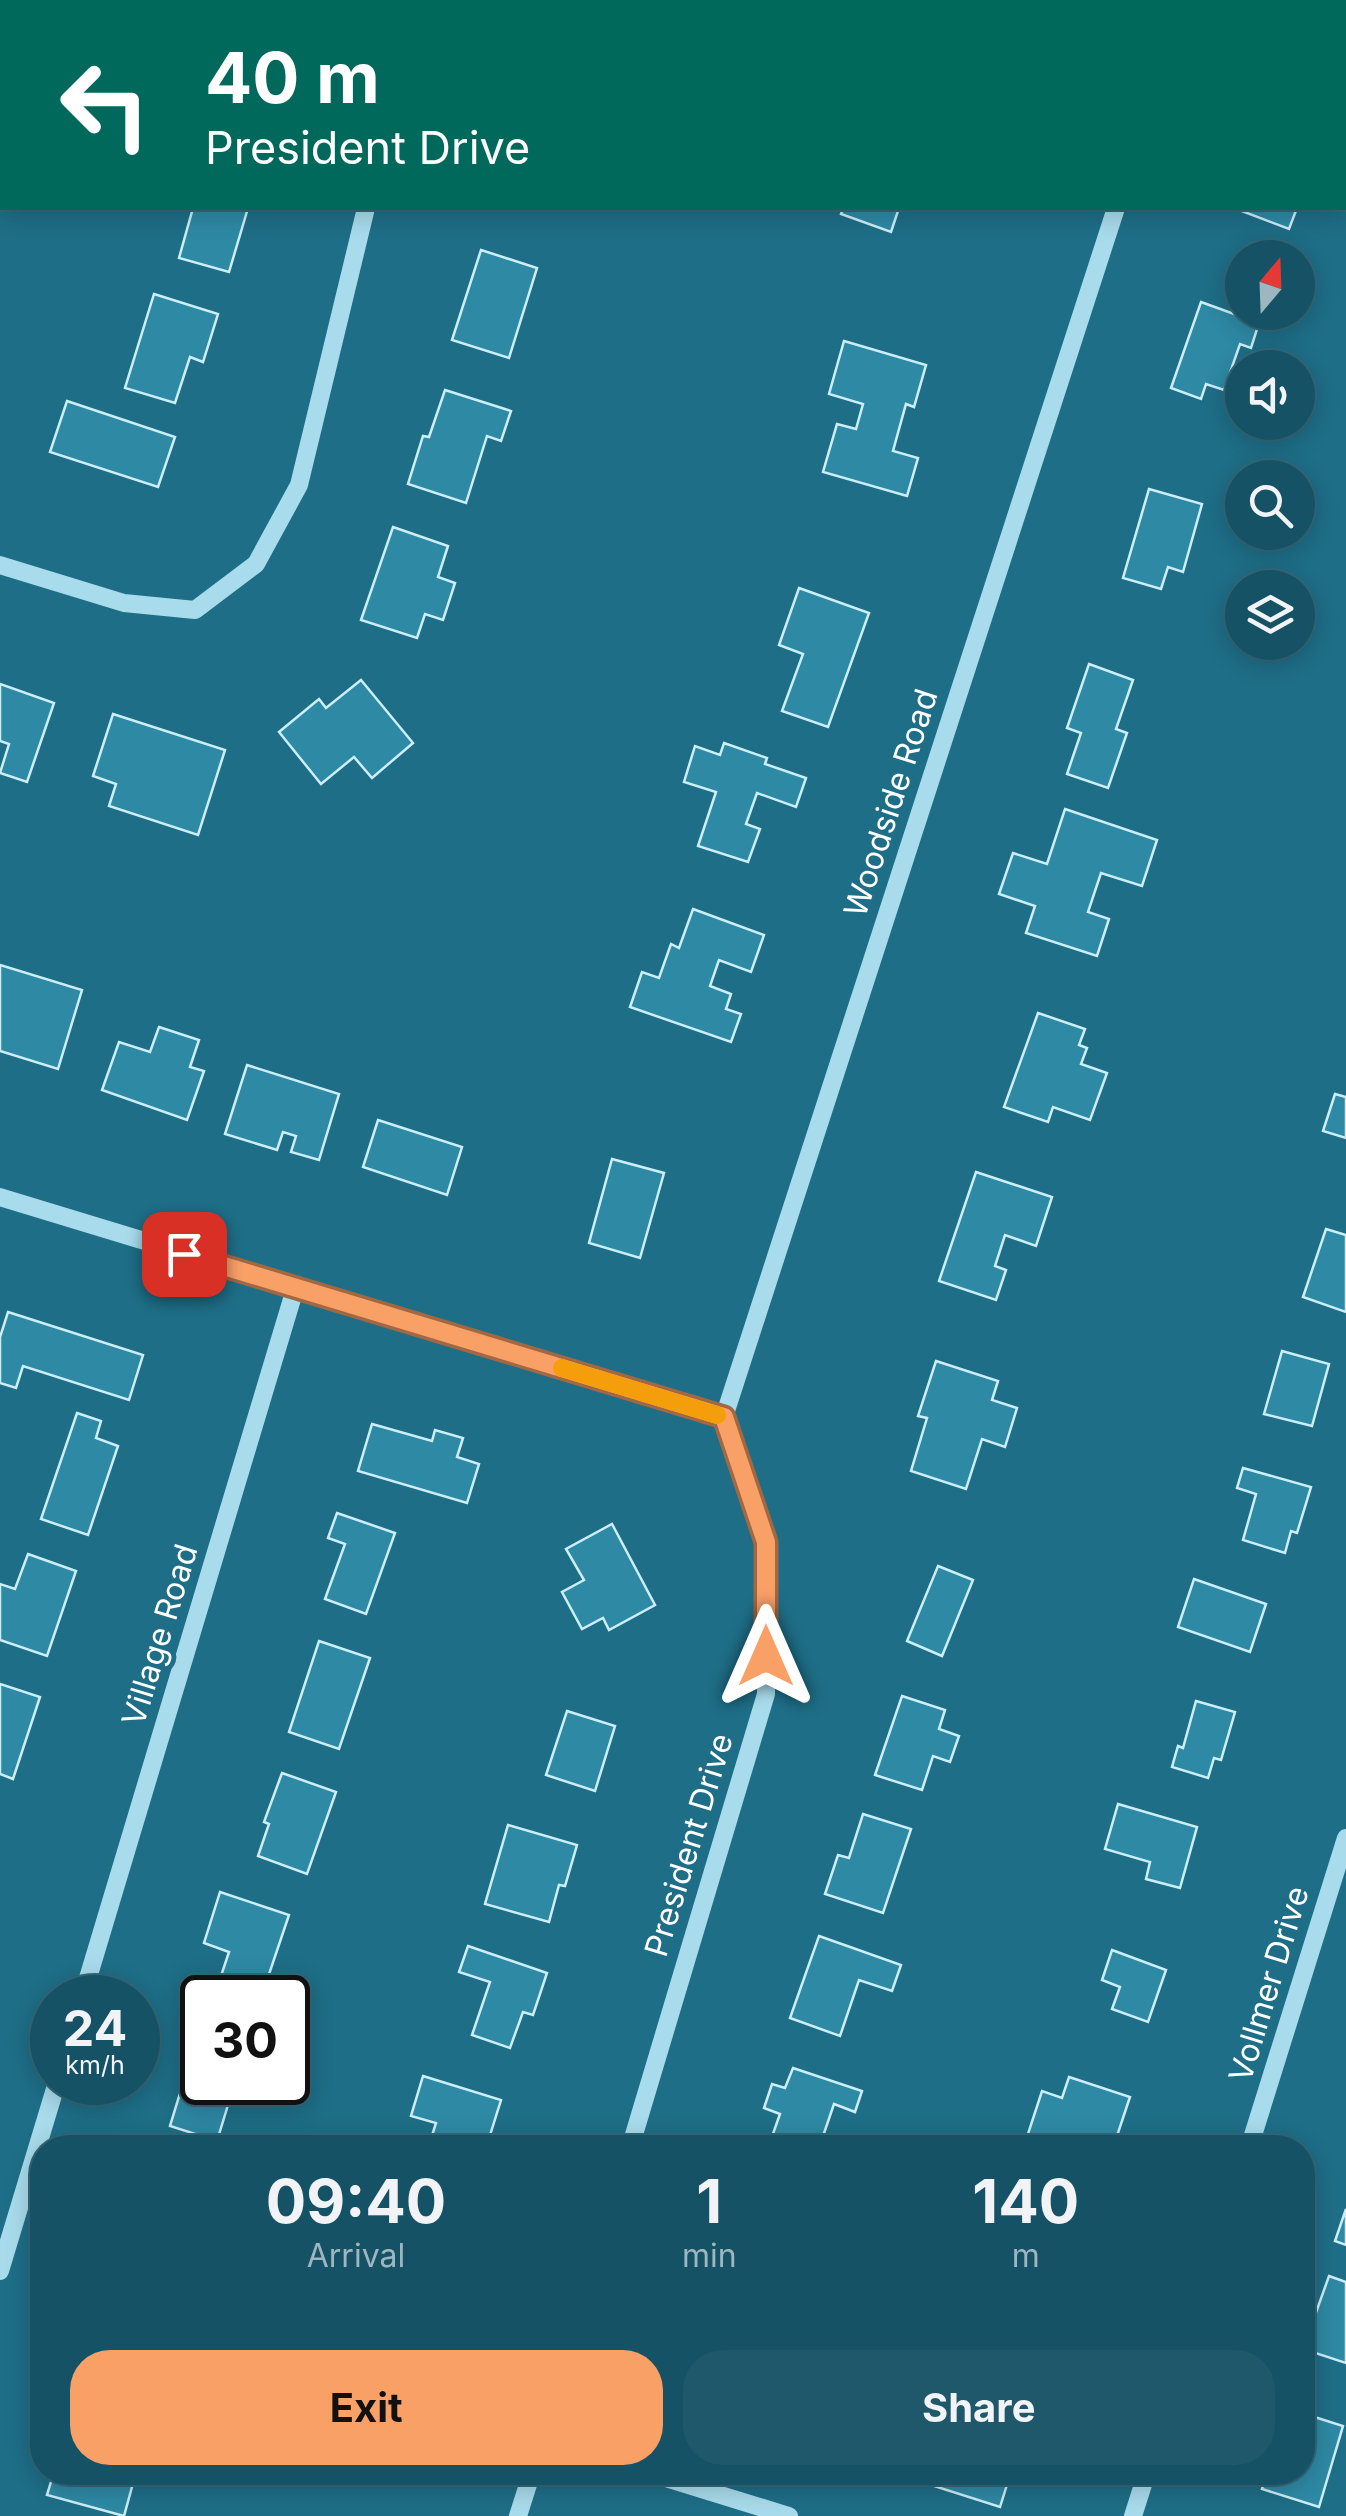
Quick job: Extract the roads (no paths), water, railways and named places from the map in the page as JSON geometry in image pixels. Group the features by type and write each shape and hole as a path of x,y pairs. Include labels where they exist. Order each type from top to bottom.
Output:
{"street":[{"path":"0,565 124,603 195,610 256,564 299,485 366,210"},
{"name":"Woodside Road","path":"724,1417 1115,210"},
{"path":"0,1196 724,1417"},
{"name":"Village Road","path":"89,1975 295,1289"},
{"name":"President Drive","path":"634,2135 766,1694 766,1542 724,1417"},
{"name":"Vollmer Drive","path":"1253,2135 1346,1838"},
{"path":"40,2135 49,2105"},
{"path":"0,2271 30,2170"},
{"path":"518,2516 528,2485"},
{"path":"688,2485 789,2516"},
{"path":"1133,2516 1143,2485"}]}
